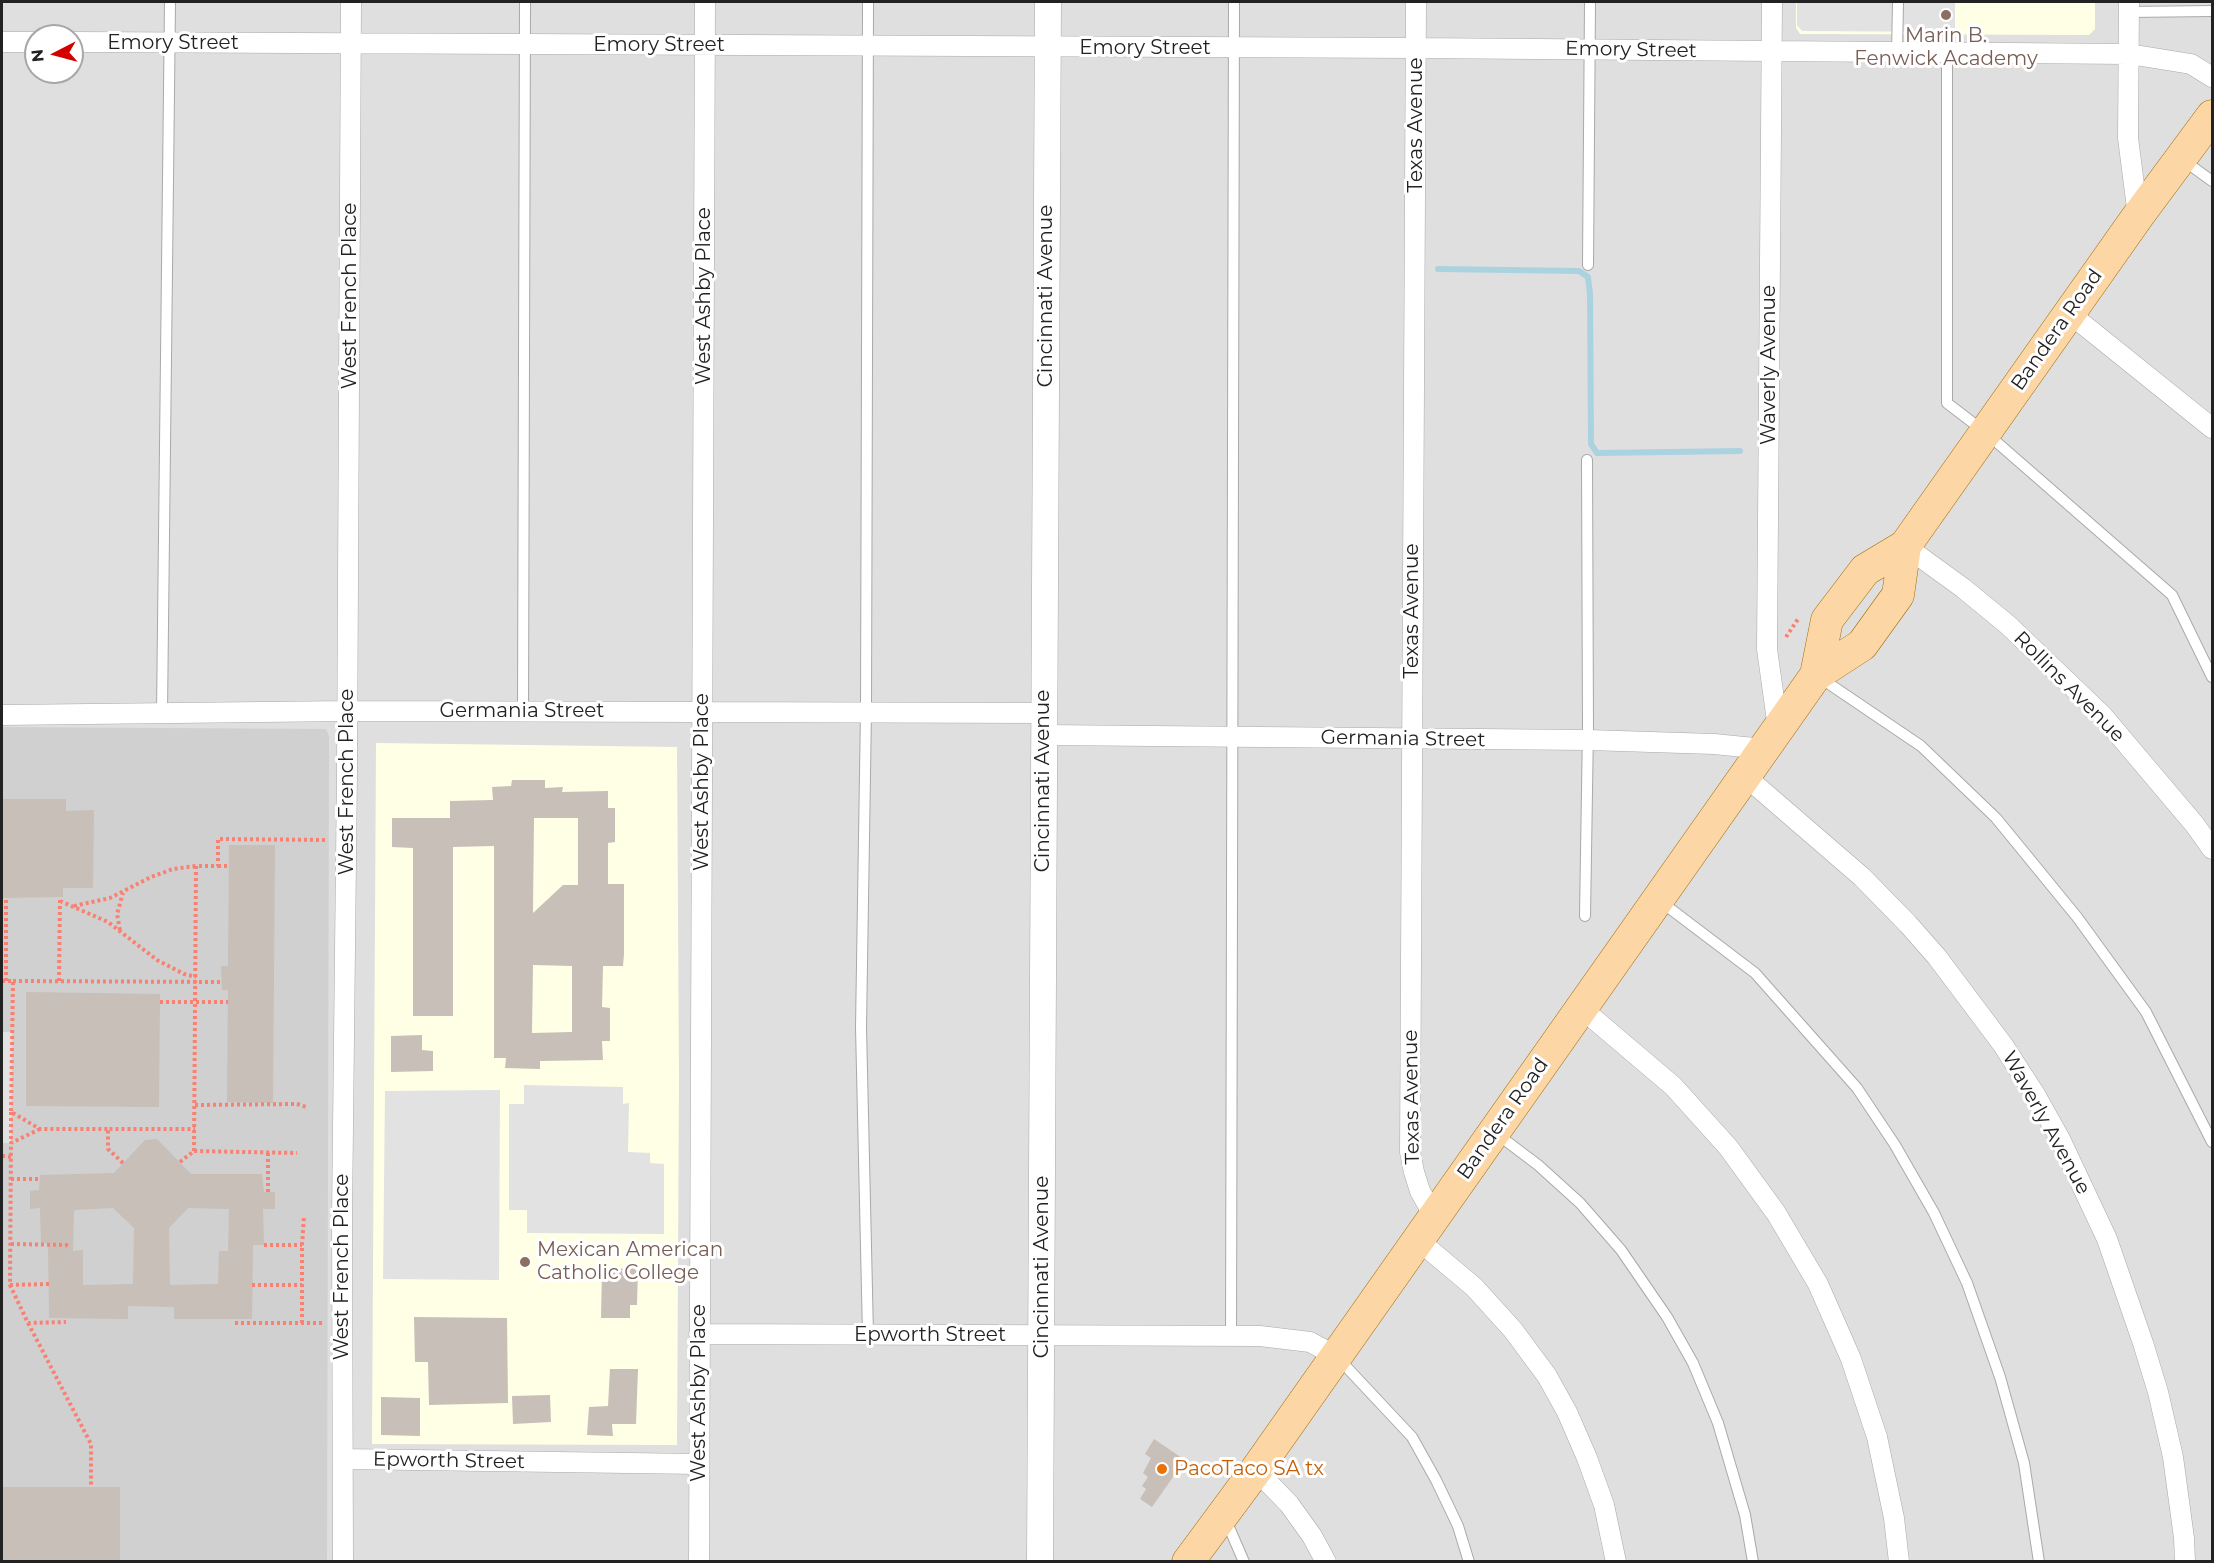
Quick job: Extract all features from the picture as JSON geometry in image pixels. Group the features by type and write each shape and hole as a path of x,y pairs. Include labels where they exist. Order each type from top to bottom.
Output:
{"main road":[{"name":"Bandera Road","path":"1816,675 1827,620 1865,570 1905,546 2138,216 2212,116"},
{"name":"Bandera Road","path":"1188,1562 1256,1470 1816,675 1862,645 1898,595 1905,546"}],"street":[{"name":"West French Place","path":"343,1562 343,1094 348,711 351,2"},
{"name":"West Ashby Place","path":"699,1562 705,2"},
{"name":"Cincinnati Avenue","path":"1040,1562 1048,2"},
{"name":"Texas Avenue","path":"1416,2 1410,1152 1426,1228 1513,1330 1547,1376 1567,1412 1604,1505 1616,1562"},
{"name":"Waverly Avenue","path":"1771,739 1767,650 1772,2"},
{"path":"2129,7 2128,138 2138,216"},
{"path":"2,42 24,42"},
{"name":"Emory Street","path":"84,42 1416,48 2129,54 2191,64 2212,77"},
{"path":"2069,313 2212,428"},
{"name":"Rollins Avenue","path":"1905,546 1963,588 2008,625 2102,715 2195,825 2212,849"},
{"name":"Germania Street","path":"2,715 348,711 866,711 1233,736 1411,740 1588,740 1714,744 1771,739"},
{"name":"Waverly Avenue","path":"1745,776 1862,877 1937,957 2004,1045 2060,1139 2107,1239 2158,1392 2173,1457 2184,1538 2184,1562"},
{"path":"1581,1008 1672,1086 1728,1147 1776,1213 1818,1284 1851,1359 1877,1437 1894,1518 1899,1562"},
{"name":"Epworth Street","path":"699,1334 1295,1338 1310,1341 1336,1356"},
{"name":"Epworth Street","path":"343,1459 699,1464"},
{"path":"1256,1470 1289,1504 1312,1536 1326,1562"}],"lane":[{"path":"162,713 170,2"},
{"path":"523,711 525,2"},
{"path":"868,2 866,711 861,1027 868,1335"},
{"path":"1231,1336 1234,2"},
{"path":"1588,265 1590,2"},
{"path":"1897,53 1898,3"},
{"path":"2129,7 2158,11 2212,11"},
{"path":"1947,53 1947,403 1985,432 2172,595 2212,677"},
{"path":"2181,158 2212,181"},
{"path":"1585,916 1588,740 1587,460"},
{"path":"1816,675 1921,746 1996,818 2078,917 2146,1012 2212,1142"},
{"path":"1658,900 1755,973 1857,1088 1895,1145 1934,1213 1967,1283 2000,1377 2024,1463 2038,1562"},
{"path":"1494,1132 1580,1203 1621,1250 1667,1317 1693,1363 1718,1423 1745,1515 1753,1562"},
{"path":"1336,1356 1412,1437 1458,1526 1469,1562"},
{"path":"1224,1515 1244,1562"}],"path":[{"path":"218,866 218,838 347,840"},
{"path":"194,1150 196,866"},
{"path":"73,907 98,902 162,873 196,866 229,866"},
{"path":"120,930 117,914 124,892"},
{"path":"6,898 4,981 196,979 221,982"},
{"path":"59,981 60,899 108,922 157,960 196,979"},
{"path":"13,981 10,1286 91,1444 91,1487"},
{"path":"160,1002 228,1002"},
{"path":"195,1105 297,1104 306,1107"},
{"path":"11,1112 40,1129"},
{"path":"11,1143 40,1129 195,1129"},
{"path":"108,1129 108,1149 123,1164"},
{"path":"180,1162 194,1150 297,1153"},
{"path":"268,1152 268,1192"},
{"path":"2,1156 11,1157"},
{"path":"11,1179 40,1179"},
{"path":"302,1323 304,1216"},
{"path":"10,1244 66,1245 69,1247"},
{"path":"264,1245 302,1245"},
{"path":"10,1286 49,1284"},
{"path":"252,1285 302,1285"},
{"path":"28,1323 66,1322"},
{"path":"235,1323 343,1323"}],"shaded area":[{"path":"2,2 2212,2 2212,1561 2,1561"},
{"name":"Marin B. Fenwick Academy","path":"1796,2 2095,2 2095,29 2089,35 1800,34 1796,28"},
{"path":"1797,2 1955,2 1955,32 1802,31 1797,25"},
{"path":"2,727 326,729 329,736 327,1561 2,1562"},
{"name":"Mexican American Catholic College","path":"376,743 677,747 679,1079 677,1445 372,1444"},
{"path":"2,1032 12,1032 11,1143 2,1143"},
{"path":"524,1085 623,1087 623,1104 629,1103 628,1152 650,1153 650,1163 664,1164 664,1234 527,1233 527,1210 509,1210 509,1104 524,1104"},
{"path":"500,1090 499,1280 383,1279 385,1091"}],"building":[{"path":"512,780 545,780 545,788 563,787 562,792 608,791 608,808 615,808 615,842 608,843 608,884 624,884 624,954 623,966 603,966 602,1007 610,1008 610,1041 602,1041 603,1060 540,1061 540,1069 505,1068 506,1058 494,1058 494,846 453,847 453,1016 413,1016 413,848 392,847 392,818 450,818 450,801 493,800 492,787 511,786","holes":["534,818 578,818 578,885 563,885 533,913","533,965 572,966 572,1032 532,1033"]},
{"path":"2,799 66,799 66,811 94,810 93,888 63,888 63,897 2,898"},
{"path":"229,845 275,845 273,1103 227,1102 228,990 222,990 221,966 228,966"},
{"path":"26,992 160,994 159,1107 26,1106"},
{"path":"422,1035 422,1050 433,1051 433,1071 391,1072 391,1036"},
{"path":"157,1139 191,1174 262,1174 264,1192 275,1192 275,1209 263,1209 264,1245 253,1245 252,1319 174,1319 174,1307 128,1306 128,1319 49,1318 48,1243 41,1243 40,1208 30,1209 30,1191 39,1190 40,1175 114,1173 145,1140","holes":["113,1208 134,1228 133,1284 83,1285 83,1250 73,1251 74,1210","188,1208 229,1209 228,1251 219,1251 218,1284 170,1285 169,1228"]},
{"path":"638,1268 637,1305 630,1305 630,1318 601,1318 602,1269"},
{"path":"414,1317 507,1318 508,1403 429,1405 428,1362 415,1362"},
{"path":"610,1369 638,1369 636,1424 612,1424 613,1436 587,1435 589,1407 608,1406"},
{"path":"550,1395 551,1422 513,1424 512,1396"},
{"path":"381,1397 420,1398 420,1436 381,1435"},
{"path":"1154,1439 1185,1460 1152,1507 1140,1499 1146,1489 1142,1486 1148,1477 1143,1473 1151,1458 1145,1454"},
{"path":"2,1487 120,1487 120,1562 2,1562"}],"waterway":[{"path":"1438,269 1579,271 1588,277 1591,444 1597,453 1740,451"}],"place":[{"name":"Marin B. Fenwick Academy","path":"1946,15"},
{"name":"Mexican American Catholic College","path":"525,1262"},
{"name":"PacoTaco SA tx","path":"1162,1469"}]}
